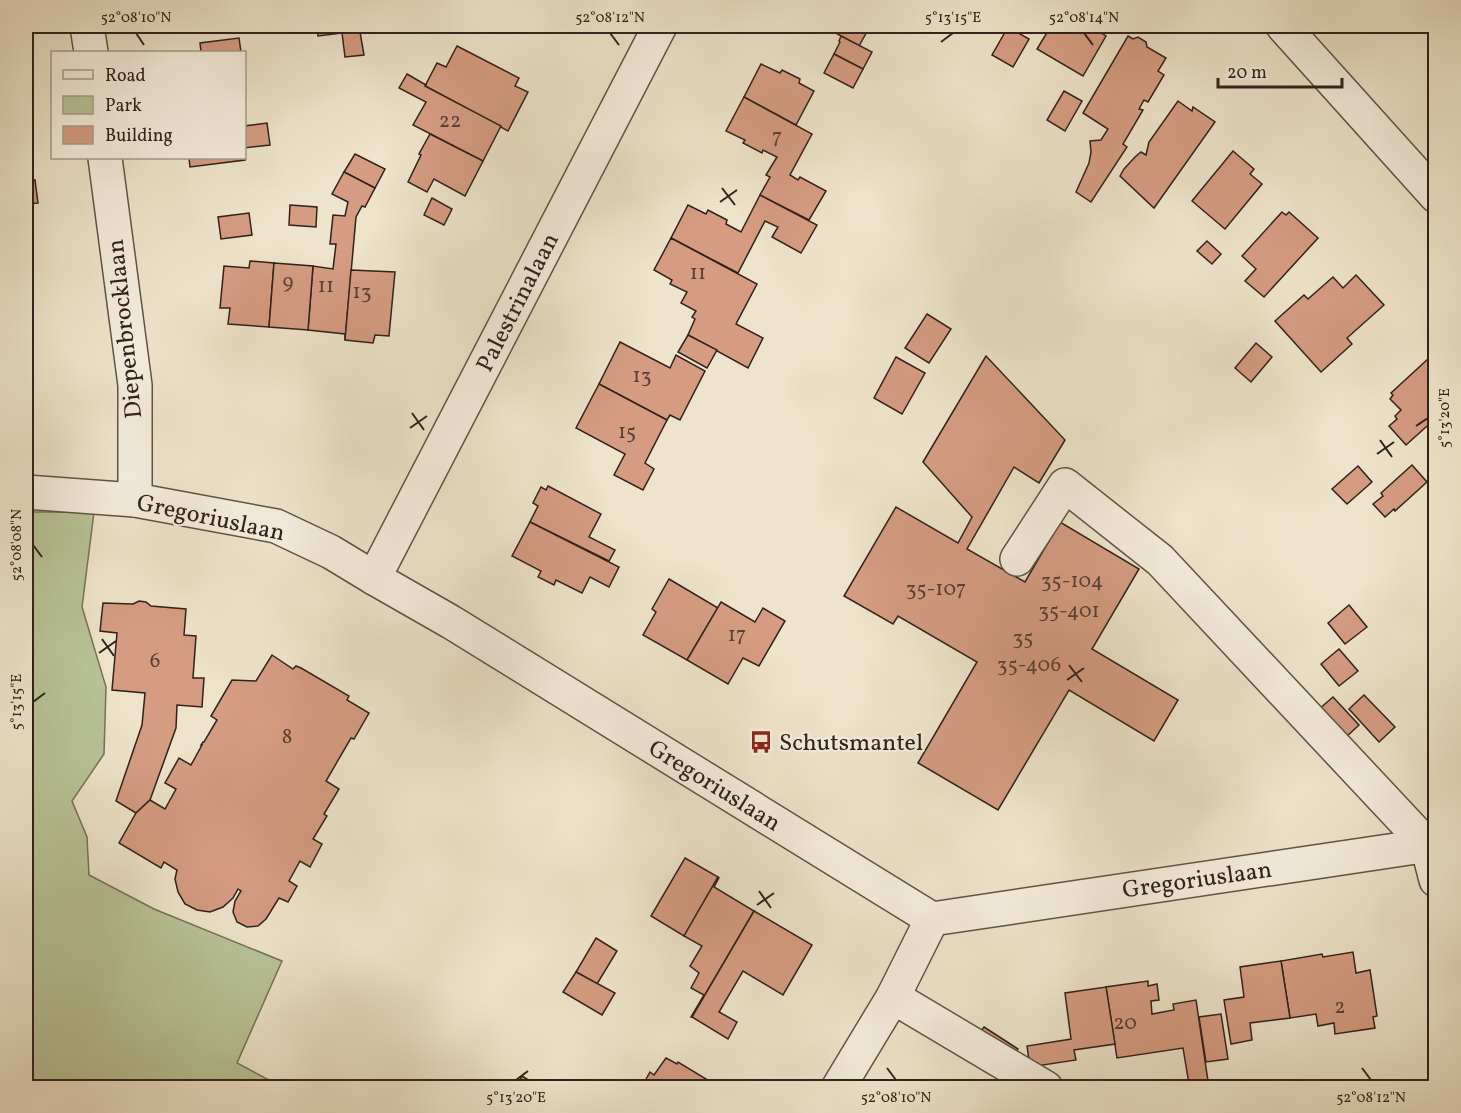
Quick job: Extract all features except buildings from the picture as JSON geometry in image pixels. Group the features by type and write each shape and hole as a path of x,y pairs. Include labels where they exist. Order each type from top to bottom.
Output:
{"street":[{"path":"87,26 91,51"},
{"name":"Palestrinalaan","path":"374,578 660,26"},
{"path":"1283,26 1436,196"},
{"name":"Diepenbrocklaan","path":"105,159 135,386 135,500"},
{"path":"1017,559 1065,485 1160,560 1431,844 1436,880"},
{"name":"Gregoriuslaan","path":"26,492 135,500 276,526 331,552 452,622 932,919 1431,844"},
{"path":"838,1088 893,997 932,919"},
{"path":"893,997 1046,1088"}],"green space":[{"path":"26,512 94,512 82,607 106,687 104,754 72,801 87,837 89,875 154,909 282,961 237,1063 282,1087 26,1088"}],"place":[{"name":"Schutsmantel","path":"761,742"}]}
